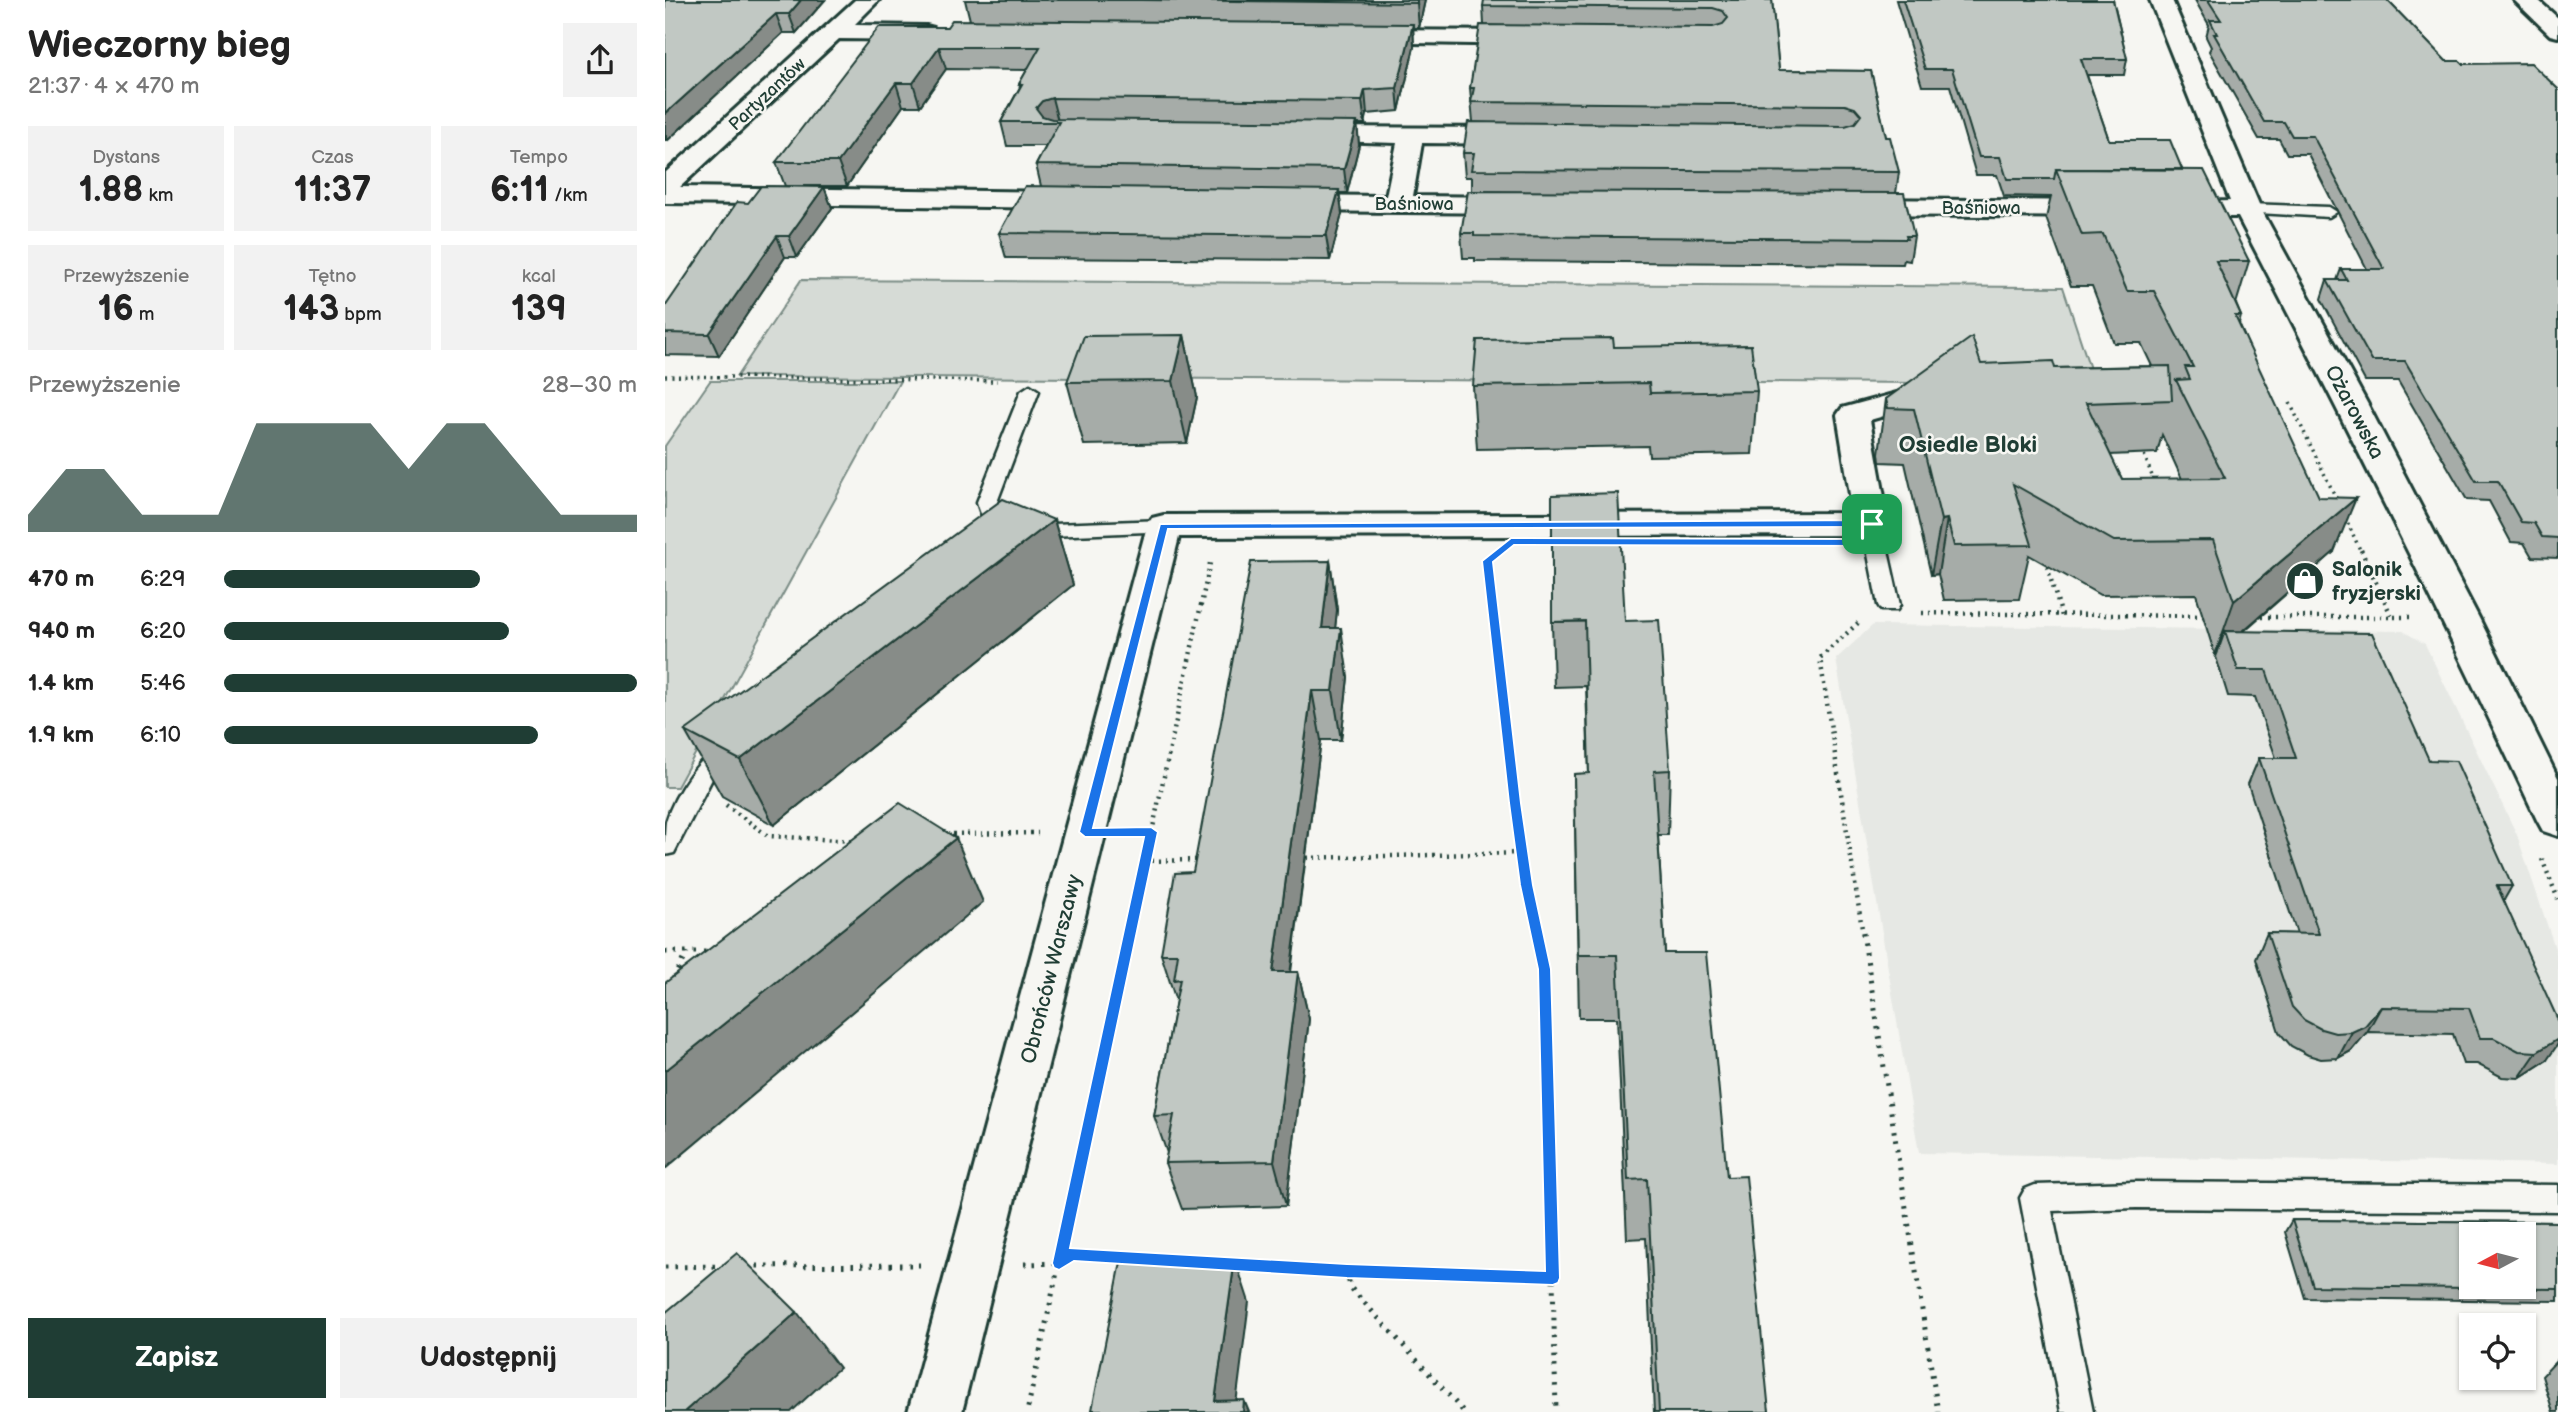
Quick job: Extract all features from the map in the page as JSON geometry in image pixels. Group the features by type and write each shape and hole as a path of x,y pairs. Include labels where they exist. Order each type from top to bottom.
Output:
{"street":[{"name":"Partyzantów","path":"668,184 868,0"},
{"name":"Ożarowska","path":"2161,0 2247,209 2412,522 2558,820"},
{"path":"2525,0 2558,30"},
{"path":"834,32 954,33"},
{"path":"1339,37 1560,39"},
{"path":"1276,134 1537,136"},
{"path":"1398,204 1411,135"},
{"path":"668,184 1093,201"},
{"name":"Baśniowa","path":"1259,203 1537,205"},
{"name":"Baśniowa","path":"1831,207 2125,209"},
{"path":"2153,209 2247,209"},
{"path":"1162,534 1872,524 1853,415 1908,399"},
{"name":"Obrońców Warszawy","path":"935,1412 1162,534"}],"lane":[{"path":"2247,209 2329,212"},
{"path":"1030,391 987,502 995,537 1162,534"},
{"path":"1872,524 1889,605"},
{"path":"665,846 703,771 746,737"},
{"path":"2077,1412 2035,1198 2136,1195 2558,1198"}],"path":[{"path":"665,376 1013,381 1025,383 1030,391"},
{"path":"2290,403 2338,504"},
{"path":"2139,441 2158,493"},
{"path":"2246,617 2392,617 2344,516"},
{"path":"1027,1412 1210,559 1162,534"},
{"path":"1495,554 1487,561 1496,653 1522,853 1544,969 1556,1412"},
{"path":"2043,554 2062,616"},
{"path":"1917,613 2220,617"},
{"path":"1860,621 1820,658 1938,1412"},
{"path":"714,797 768,835 856,842"},
{"path":"932,835 1151,832"},
{"path":"1299,858 1522,853"},
{"path":"1145,861 1201,860"},
{"path":"665,952 714,952"},
{"path":"670,984 687,952"},
{"path":"743,1266 1059,1263 1072,1254 1182,1261"},
{"path":"1223,1263 1347,1271 1553,1278"},
{"path":"665,1267 730,1266"},
{"path":"746,1275 756,1266"},
{"path":"1347,1271 1350,1287 1464,1412"}],"shaded area":[{"path":"801,280 2063,287 2095,384 737,376"},
{"path":"710,381 900,381 677,787 665,787 665,446"},
{"path":"1873,625 2403,631 2425,644 2517,835 2558,957 2558,1164 1919,1153 1836,659"}],"building":[{"path":"665,0 801,0 789,14 776,14 665,114"},
{"path":"1141,0 1417,0 1417,3"},
{"path":"1484,0 1772,0 1779,70 1871,71 1886,137 1890,137 1899,172 1471,170 1474,153 1463,153 1468,122 1845,126 1855,123 1861,115 1855,108 1845,105 1471,102 1474,88 1470,88 1480,25 1713,27 1723,24 1728,18 1723,11 1713,8 1483,6"},
{"path":"1903,0 2113,0 2127,59 2081,59 2109,140 2170,140 2182,169 2056,169 2054,179 2007,179 2000,157 1979,157 1952,69 1925,69"},
{"path":"2208,0 2387,0 2446,61 2460,61 2463,64 2531,63 2558,89 2558,538 2542,537 2534,523 2521,522 2498,481 2476,481 2405,361 2372,361 2327,280 2347,280 2341,269 2384,269 2313,136 2292,136 2284,122 2264,122 2214,34 2217,34 2210,20 2221,20"},
{"path":"952,20 1413,24 1397,88 1365,90 1362,101 1052,98 1042,101 1036,108 1042,116 1052,119 1357,122 1344,169 1036,165 1059,122 1001,122 1040,47 939,47 913,83 896,83 838,162 776,162 879,27 947,27"},
{"path":"2056,169 2204,170 2249,261 2216,261 2241,316 2235,316 2319,497 2356,498 2234,601 2213,540 2114,541 2013,484 2032,545 1954,546 1947,519 1941,520 1914,409 1888,408 1886,399 1972,337 1981,364 2053,361 2055,368 2170,366 2172,400 2086,403 2122,479 2225,478 2176,380 2190,379 2185,367 2193,367 2154,291 2127,291 2103,234 2082,235"},
{"path":"761,186 824,187 789,236 777,236 709,334 665,333 665,307 737,202 748,203"},
{"path":"1025,186 1339,190 1326,236 999,233"},
{"path":"1468,191 1904,193 1914,236 1906,236 1907,239 1474,236 1474,233 1461,233"},
{"path":"1184,335 1173,381 1067,382 1084,336"},
{"path":"1613,338 1614,347 1751,345 1757,391 1650,393 1649,383 1473,386 1477,340"},
{"path":"1618,493 1625,621 1659,620 1670,770 1654,771 1665,953 1706,953 1727,1177 1746,1176 1769,1412 1659,1412 1647,1179 1628,1180 1617,955 1578,955 1574,774 1589,773 1585,621 1552,622 1552,495"},
{"path":"1003,499 1054,520 740,760 685,731"},
{"path":"1330,561 1322,628 1341,628 1333,691 1312,691 1273,972 1298,972 1274,1161 1165,1163 1174,1115 1154,1116 1180,979 1174,980 1178,954 1161,954 1175,873 1193,872 1251,562"},
{"path":"2225,631 2372,633 2429,760 2456,761 2512,886 2497,886 2558,1020 2558,1039 2537,1052 2519,1051 2494,1038 2480,1038 2469,1008 2381,1007 2365,1026 2352,1032 2335,1033 2304,1020 2292,1007 2267,933 2319,934 2259,758 2296,758 2266,670 2238,670"},
{"path":"900,803 956,838 665,1071 665,983"},
{"path":"2292,1220 2558,1222 2558,1289 2536,1289 2536,1222 2459,1222 2459,1288 2313,1286"},
{"path":"737,1253 797,1312 684,1412 665,1412 665,1313"},
{"path":"1235,1259 1215,1401 1244,1400 1243,1412 1092,1410 1121,1262"}],"place":[{"name":"Salonik fryzjerski","path":"2305,581"}],"district":[{"name":"Osiedle Bloki","path":"1968,444"}],"route":[{"path":"1872,524 1876,543 1511,541 1487,561 1515,803 1527,885 1544,969 1553,1278 1347,1271 1072,1254 1059,1263 1151,832 1085,832 1164,526 1872,524"}]}
